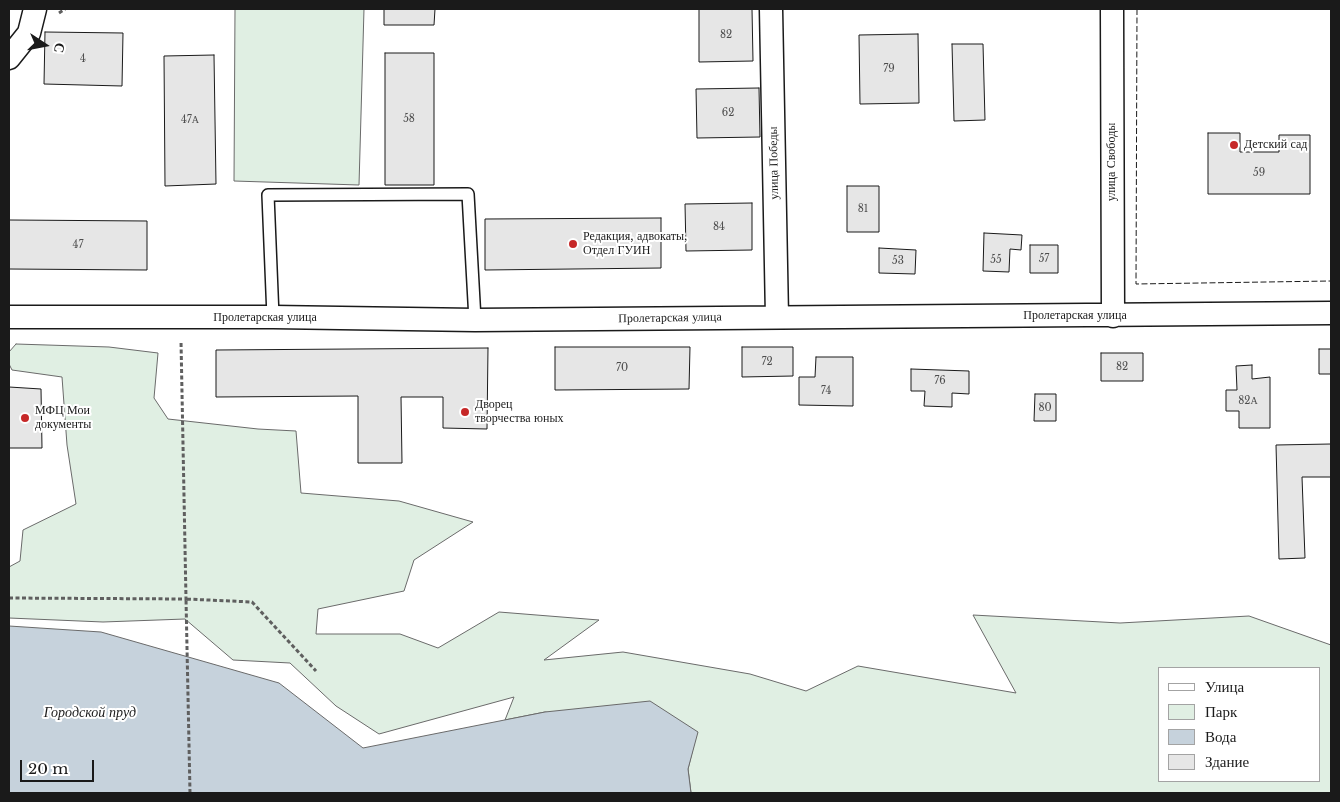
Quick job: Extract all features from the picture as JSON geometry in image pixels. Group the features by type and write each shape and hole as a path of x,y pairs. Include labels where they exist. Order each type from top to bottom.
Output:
{"street":[{"path":"9,58 29,32 35,9"},
{"name":"улица Победы","path":"771,9 778,317"},
{"name":"улица Свободы","path":"1112,9 1113,316"},
{"name":"Пролетарская улица","path":"9,317 475,320 1331,313"}],"lane":[{"path":"273,318 268,195 468,194 475,320"}],"path":[{"path":"180,318 190,793"},
{"path":"9,598 252,602 316,671"}],"green space":[{"path":"235,9 364,9 359,185 234,181"},
{"path":"16,344 109,347 158,353 154,398 168,419 258,429 296,431 301,493 399,501 473,522 414,560 404,591 318,609 316,634 400,634 438,648 499,612 599,620 544,660 623,652 750,674 806,691 858,666 1016,693 973,615 1120,623 1249,616 1331,645 1331,793 691,793 688,769 697,732 545,712 505,720 514,697 379,734 336,706 290,663 233,660 185,619 103,622 9,618 9,567 20,561 23,530 76,504 67,445 62,377 12,370 9,364 9,352"}],"water":[{"name":"Городской пруд","path":"9,626 101,632 279,683 363,748 545,712 650,701 698,732 688,769 691,793 9,793"}],"building":[{"path":"384,9 435,9 434,25 384,25"},
{"path":"699,9 752,9 753,61 699,62"},
{"path":"45,32 123,33 122,86 44,84"},
{"path":"918,34 919,103 860,104 859,35"},
{"path":"952,44 983,44 985,120 954,121"},
{"path":"385,53 434,53 434,185 385,185"},
{"path":"214,55 216,184 165,186 164,56"},
{"path":"759,88 760,137 697,138 696,89"},
{"path":"1208,133 1240,133 1240,152 1279,152 1279,135 1310,135 1310,194 1208,194"},
{"path":"847,186 879,186 879,232 847,232"},
{"path":"752,203 752,250 686,251 685,204"},
{"name":"Редакция, адвокаты, Отдел ГУИН","path":"661,218 661,268 485,270 485,219"},
{"path":"9,220 147,221 147,270 9,269"},
{"path":"984,233 1022,235 1021,250 1010,249 1009,272 983,271"},
{"path":"1030,245 1058,245 1058,273 1030,273"},
{"path":"879,248 916,250 915,274 879,273"},
{"path":"555,347 690,347 689,389 555,390"},
{"path":"742,347 793,347 793,376 742,377"},
{"name":"Дворец творчества юных","path":"488,348 487,429 443,428 443,397 401,397 402,463 358,463 358,396 216,397 216,350"},
{"path":"1319,349 1331,349 1331,374 1319,374"},
{"path":"1101,353 1143,353 1143,381 1101,381"},
{"path":"816,357 853,357 853,406 799,405 799,377 815,377"},
{"path":"1252,365 1252,379 1270,377 1270,428 1239,428 1239,411 1226,411 1226,390 1237,390 1236,366"},
{"path":"911,369 969,371 969,394 952,393 952,407 924,406 925,391 911,391"},
{"name":"МФЦ Мои документы","path":"9,387 41,389 42,448 9,448"},
{"path":"1035,394 1056,394 1056,421 1034,421"},
{"path":"1331,444 1331,477 1302,477 1305,558 1279,559 1276,445"}],"fence":[{"path":"1137,9 1136,284 1331,281"}],"place":[{"name":"Детский сад","path":"1234,145"},
{"name":"Редакция, адвокаты, Отдел ГУИН","path":"573,244"},
{"name":"Дворец творчества юных","path":"465,412"},
{"name":"МФЦ Мои документы","path":"25,418"}]}
